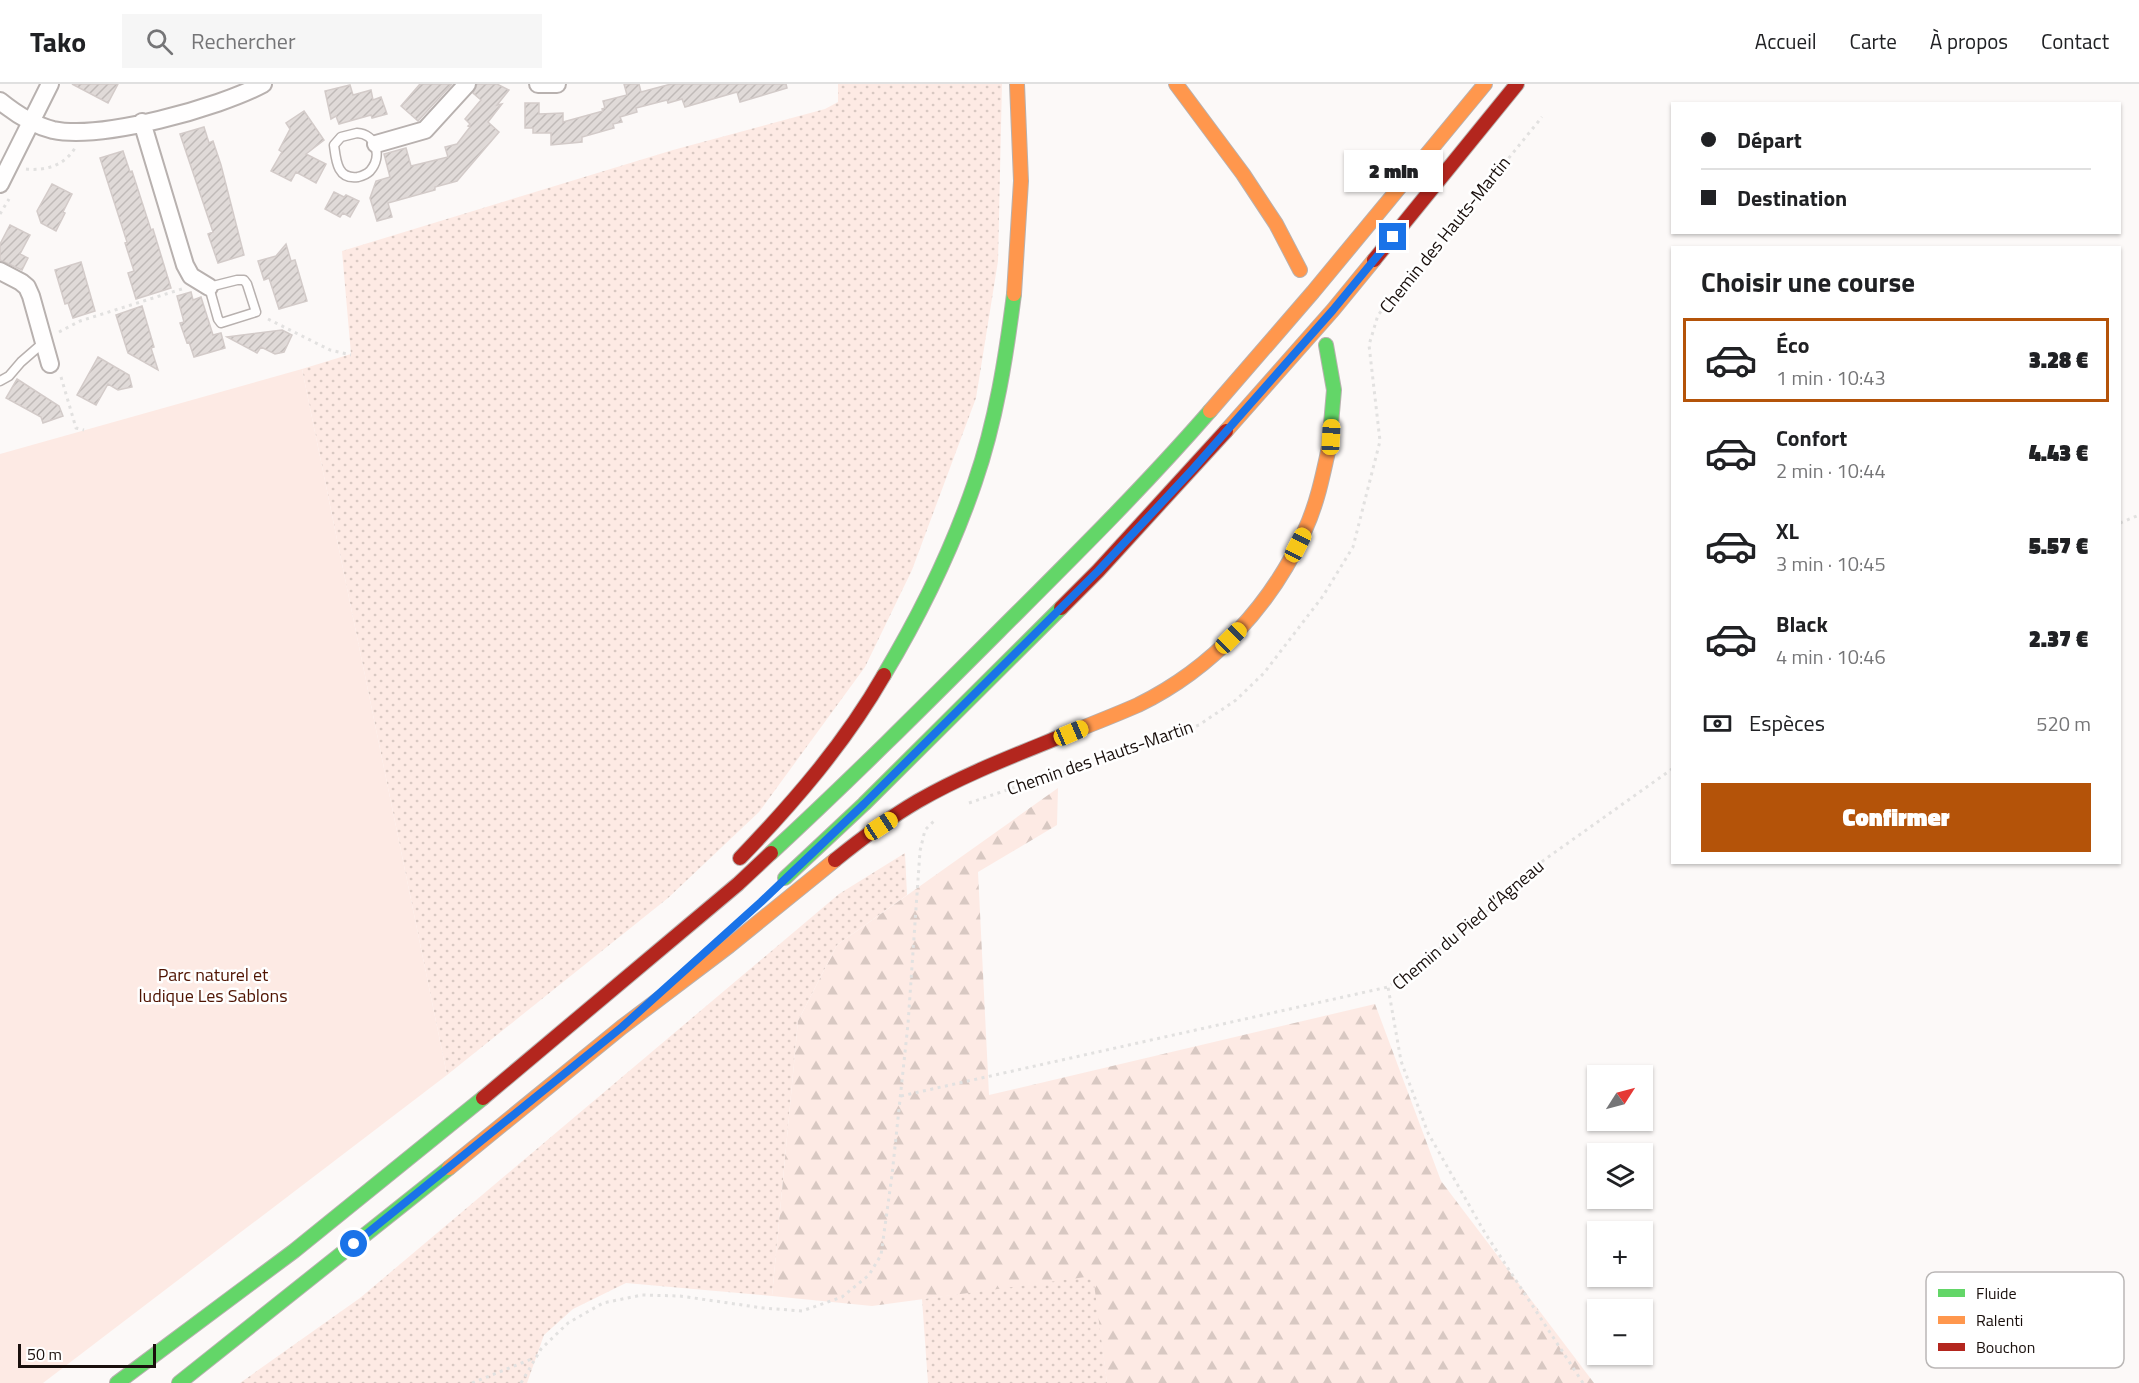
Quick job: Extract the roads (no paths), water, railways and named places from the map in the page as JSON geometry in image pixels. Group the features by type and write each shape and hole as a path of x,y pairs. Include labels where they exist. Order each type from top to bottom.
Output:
{"highway":[{"path":"727,870 759,839 825,762 875,689 926,600 949,551 976,479 995,410 1010,332 1018,245 1020,190 1017,84"},
{"path":"1176,84 1243,174 1276,224 1300,270"},
{"path":"117,1383 294,1251 598,1002 738,884 844,786 1080,550 1182,443 1335,266 1485,84"},
{"path":"778,885 872,796 1098,571 1193,469 1333,310 1517,84"},
{"path":"178,1383 862,838 918,801 969,775 1139,704 1180,681 1219,650 1254,615 1282,575 1313,509 1320,489 1331,437 1334,390 1326,345"},
{"path":"622,1027 752,909"},
{"path":"598,1002 686,910"}],"street":[{"path":"0,184 50,84"},
{"path":"0,101 30,122 52,129 83,133 142,122 221,102 263,84"},
{"path":"376,144 425,130 437,120 467,84"},
{"path":"538,84 557,84"},
{"path":"142,122 185,265 188,272 203,283"},
{"path":"0,271 27,287 50,364"}],"lane":[{"path":"366,134 376,144 375,160 369,172 356,177 343,174 339,170 334,145 341,137 366,134"},
{"path":"244,280 256,312 221,323 203,283 244,280"},
{"path":"0,381 9,376 44,342"}],"park label":[{"name":"Parc naturel et ludique Les Sablons","path":"213,985"}]}
